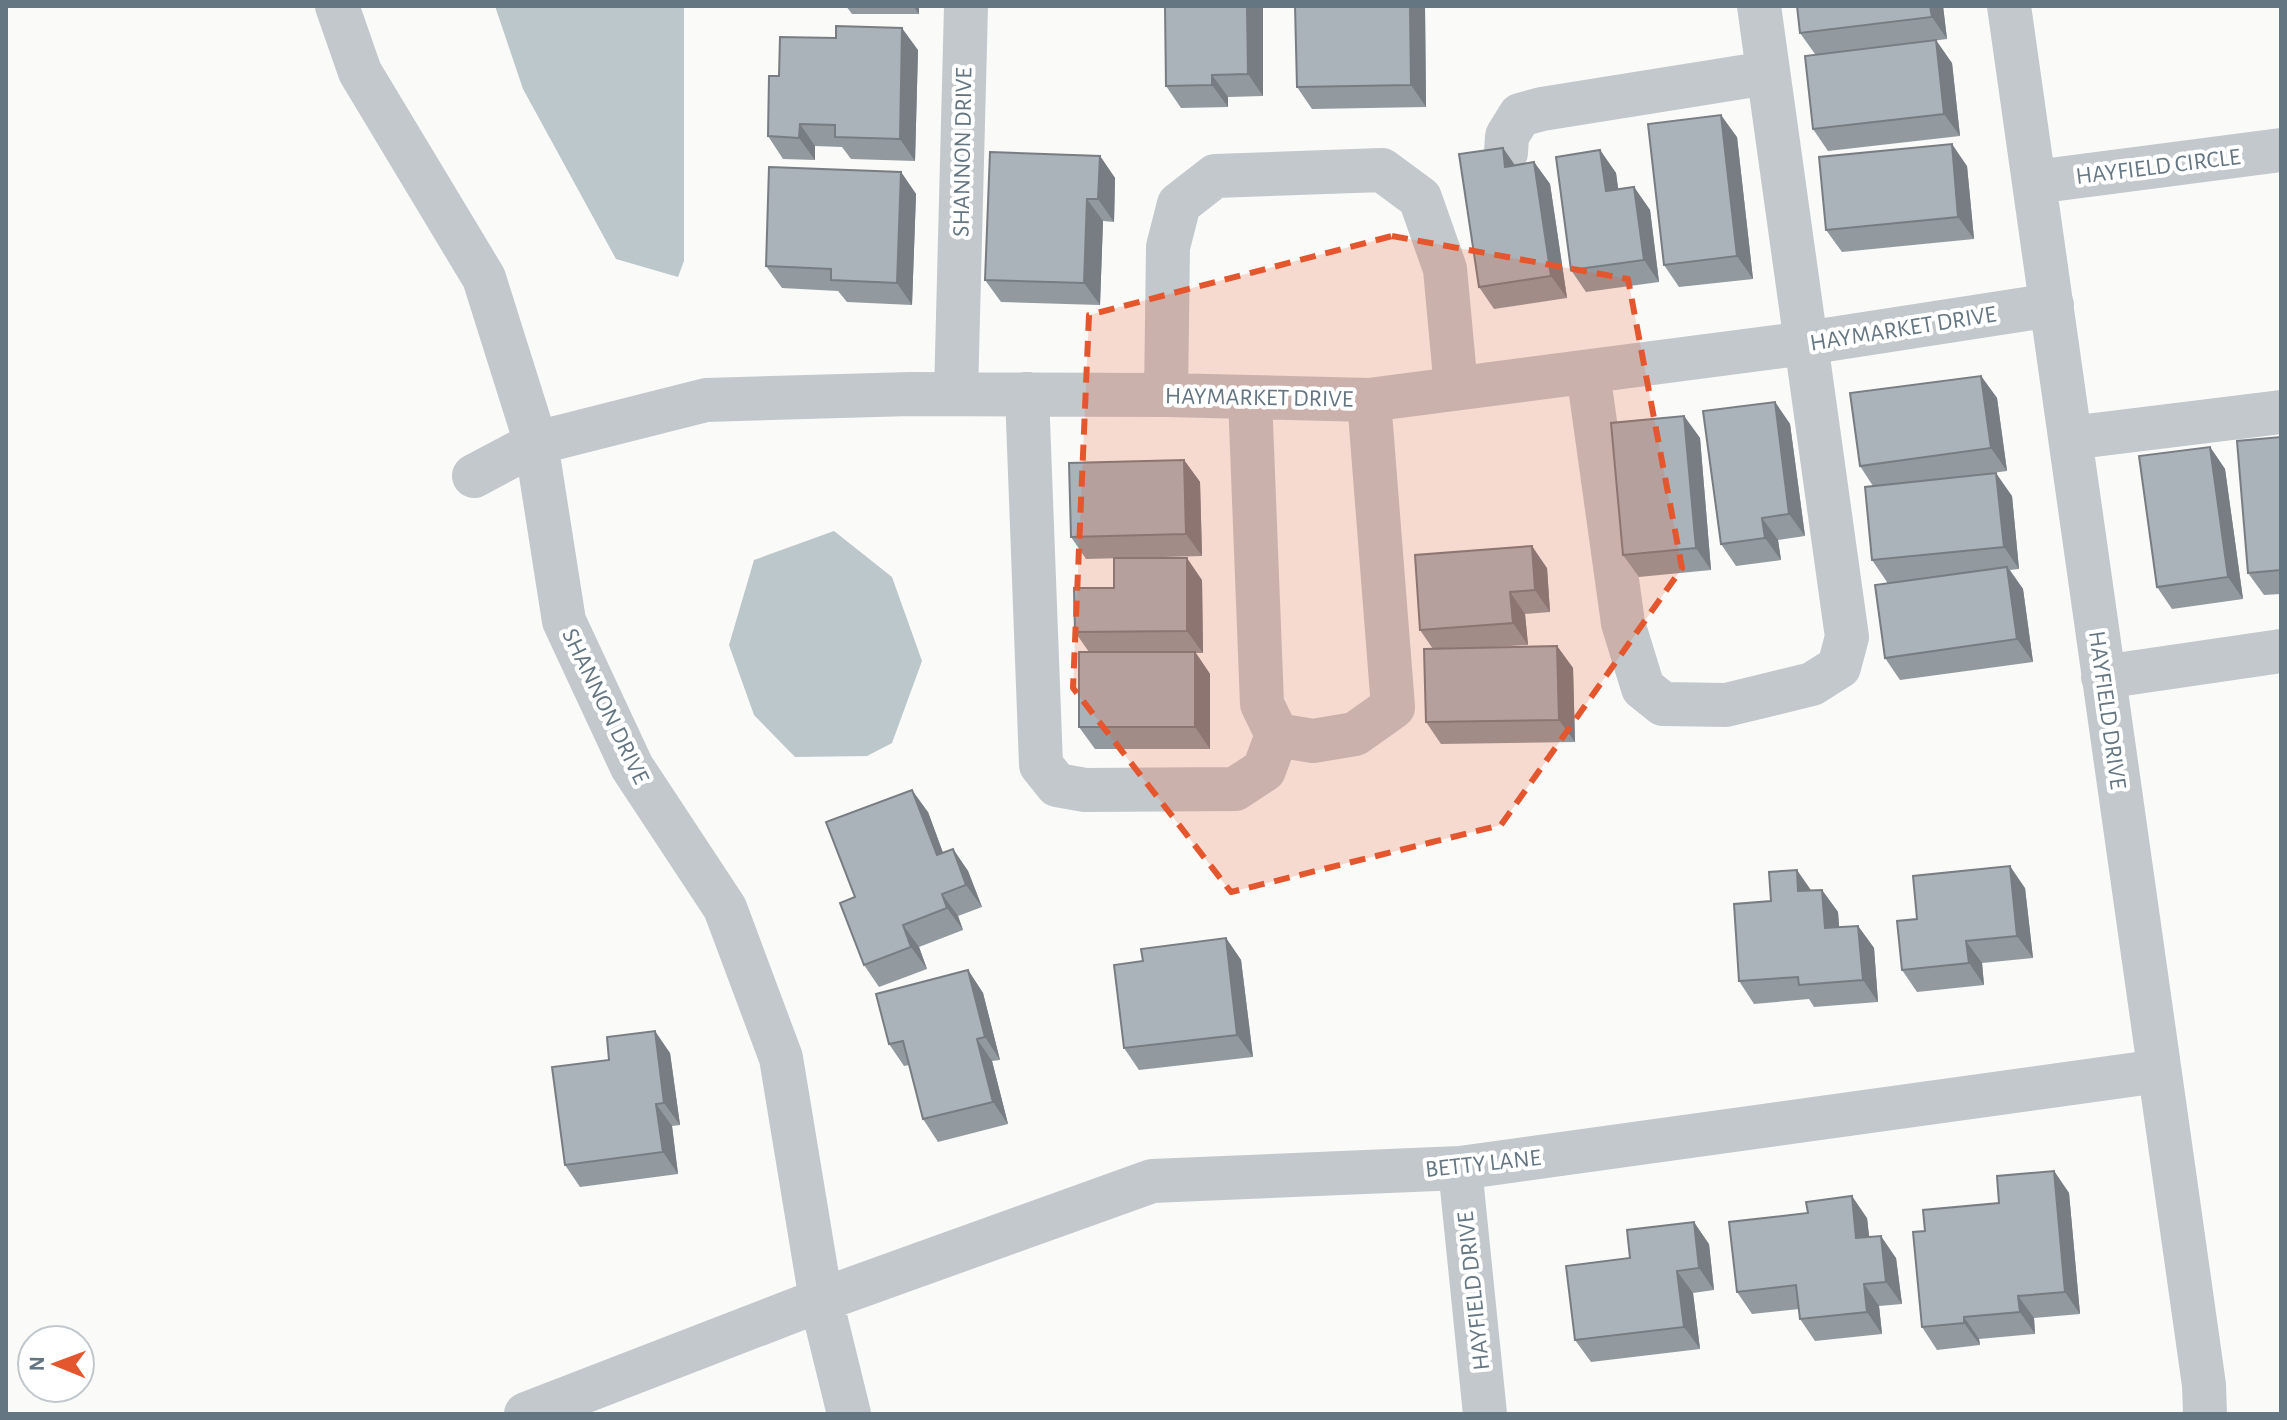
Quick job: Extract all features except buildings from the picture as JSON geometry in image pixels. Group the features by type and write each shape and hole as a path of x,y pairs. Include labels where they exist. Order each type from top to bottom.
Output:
{"street":[{"name":"SHANNON DRIVE","path":"337,6 360,72 484,278 536,443 564,621 632,767 725,908 781,1058 821,1300 849,1414"},
{"name":"SHANNON DRIVE","path":"956,394 966,6"},
{"path":"1588,372 1623,623 1643,688 1663,704 1726,705 1812,684 1839,667 1847,637 1759,6"},
{"name":"HAYFIELD DRIVE","path":"2009,6 2204,1385 2205,1414"},
{"path":"1506,153 1507,136 1520,115 1767,73"},
{"name":"HAYFIELD CIRCLE","path":"2035,182 2281,150"},
{"path":"1166,395 1168,247 1179,204 1215,176 1382,170 1420,198 1445,269 1456,388"},
{"name":"HAYMARKET DRIVE","path":"474,476 536,443 706,400 956,394 1369,400 1806,343 2052,305"},
{"path":"1027,394 1041,765 1057,785 1085,790 1235,789 1264,770 1277,735 1262,704 1250,397"},
{"path":"1277,735 1313,741 1355,734 1393,707 1369,400"},
{"path":"2070,438 2281,412"},
{"path":"2103,677 2281,651"},
{"name":"BETTY LANE","path":"526,1414 821,1300 1152,1181 1460,1168 2159,1071"},
{"name":"HAYFIELD DRIVE","path":"1460,1168 1485,1414"}],"highlighted area":[{"path":"1392,236 1628,279 1682,568 1501,825 1231,892 1073,688 1089,315"}],"shaded area":[{"path":"495,6 684,6 684,261 678,277 616,259 523,89"},
{"path":"834,531 892,577 922,661 892,743 867,756 795,757 754,715 729,645 754,560"}]}
